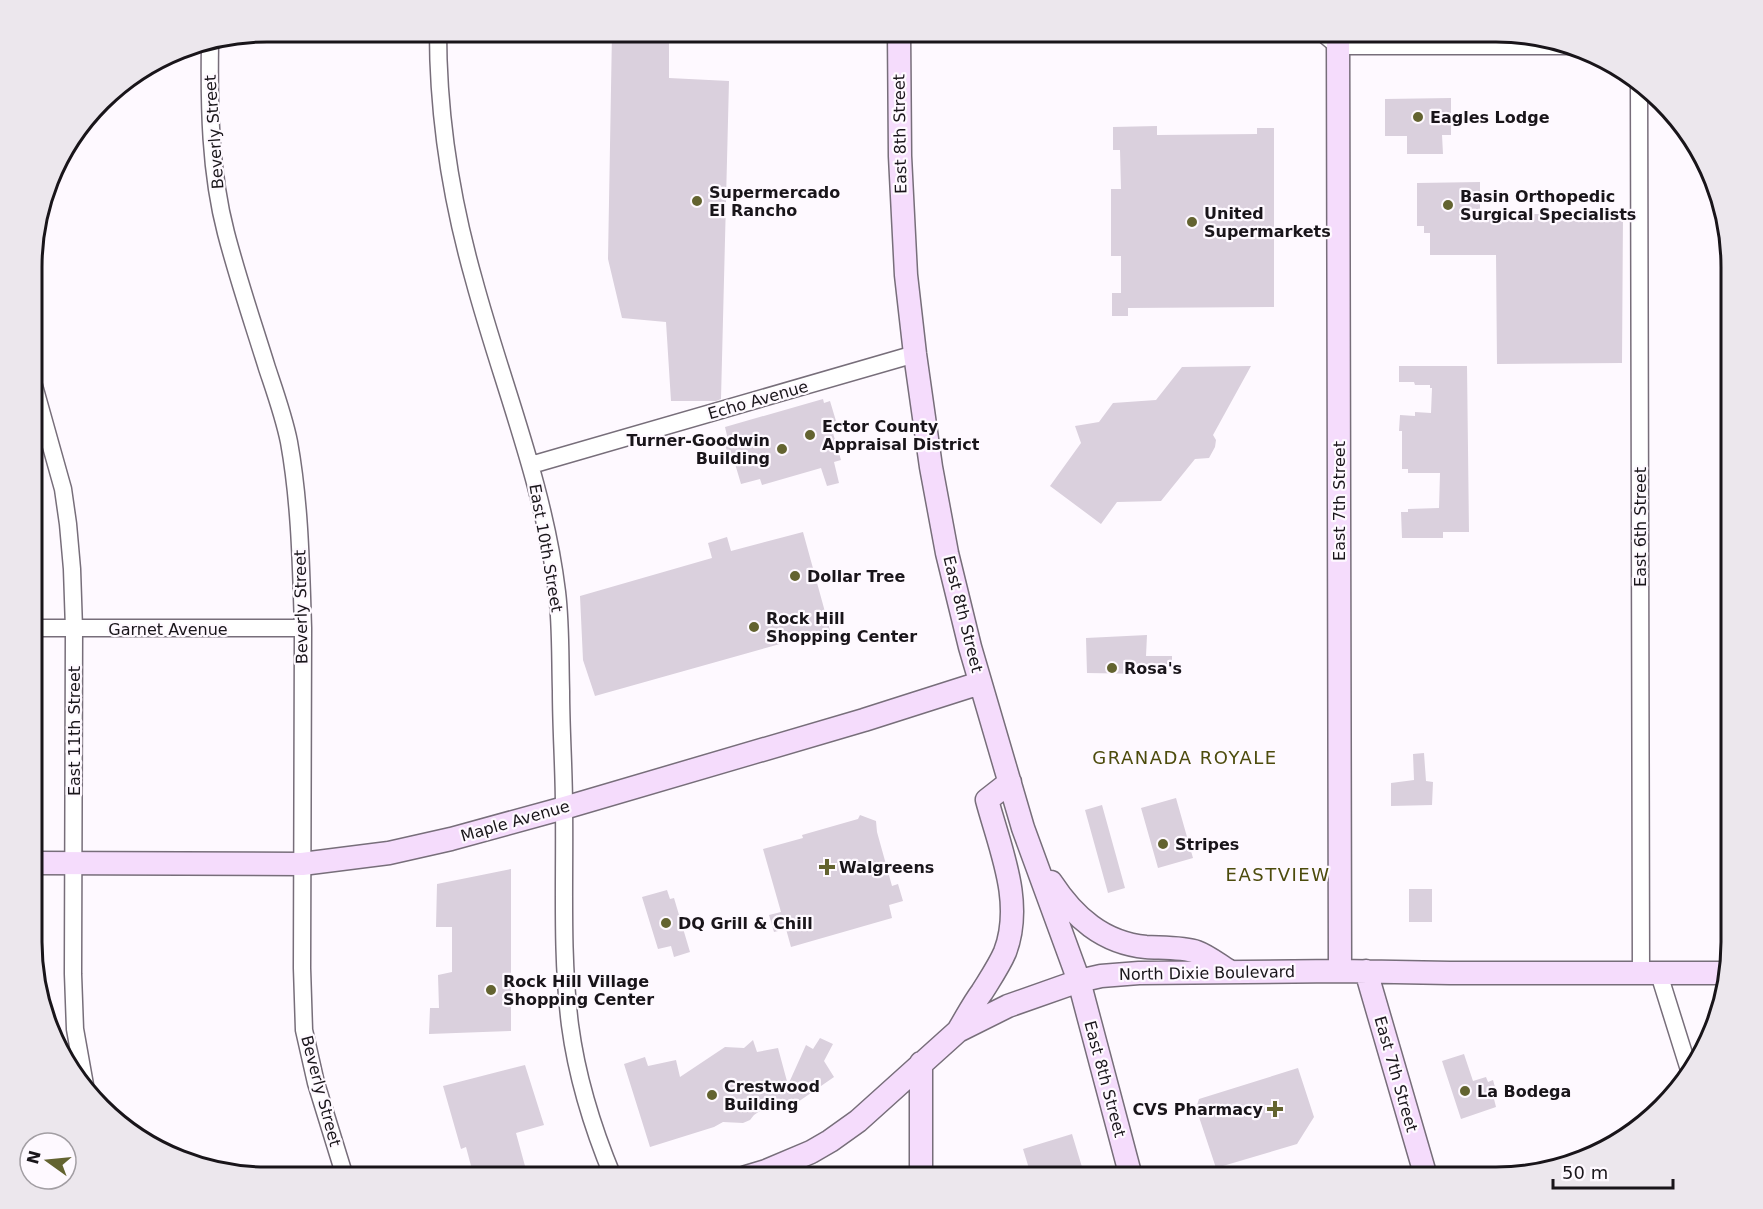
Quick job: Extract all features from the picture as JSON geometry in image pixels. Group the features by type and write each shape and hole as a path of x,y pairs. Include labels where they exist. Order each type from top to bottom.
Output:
{"main road":[{"name":"East 8th Street","path":"899,42 899,136 906,275 931,467 942,525 962,617 980,683 1023,828 1079,981 1128,1167"},
{"name":"East 7th Street","path":"1332,42 1340,970"},
{"name":"Maple Avenue","path":"42,863 302,864 390,853 564,808 864,720 980,683"},
{"path":"958,1031 1005,951 1012,916 1011,888 987,800 1010,782"},
{"path":"1035,858 1065,902 1095,930 1117,940 1140,946 1196,951 1229,971"},
{"name":"North Dixie Boulevard","path":"777,1167 830,1142 858,1121 958,1031 1008,1006 1079,981 1101,976 1139,973 1340,970 1719,973"},
{"name":"East 7th Street","path":"1366,971 1423,1167"},
{"path":"921,1063 921,1167"}],"street":[{"name":"East 10th Street","path":"438,42 441,115 459,225 474,283 531,465 547,535 556,590 560,634 566,984 577,1064 587,1105 609,1167"},
{"path":"1468,42 1526,44"},
{"name":"Beverly Street","path":"210,50 211,112 216,185 232,257 279,404 288,441 296,495 303,628 302,968 304,1030 316,1083 342,1167"},
{"name":"East 6th Street","path":"1639,94 1650,974 1686,1063"},
{"name":"Echo Avenue","path":"531,465 915,354"},
{"name":"East 11th Street","path":"42,412 64,498 72,569 74,629 73,974 75,1029 83,1071"},
{"name":"Garnet Avenue","path":"42,628 303,628"}],"building":[{"path":"612,42 669,42 669,78 729,81 721,399 671,401 666,322 622,318 608,259"},
{"name":"Eagles Lodge","path":"1451,98 1451,135 1442,135 1443,154 1407,154 1407,136 1385,136 1385,99"},
{"name":"United Supermarkets","path":"1157,126 1157,135 1257,134 1257,128 1274,128 1274,307 1128,308 1128,316 1112,316 1112,293 1121,293 1121,256 1111,256 1111,189 1121,189 1120,150 1113,150 1113,127"},
{"path":"1480,182 1480,214 1623,214 1622,363 1497,364 1496,255 1430,255 1430,233 1424,233 1424,226 1417,226 1417,183"},
{"path":"1251,366 1213,435 1216,440 1215,447 1209,458 1195,459 1161,501 1117,502 1101,524 1050,486 1081,443 1075,426 1099,422 1113,403 1156,400 1182,367"},
{"path":"1399,366 1467,366 1469,532 1443,532 1443,538 1402,538 1401,512 1408,512 1408,509 1439,508 1440,473 1408,473 1408,469 1402,469 1400,415 1415,416 1415,412 1431,413 1432,388 1430,385 1415,385 1414,382 1399,382"},
{"name":"Turner-Goodwin Building","path":"823,399 824,403 830,401 836,421 830,423 841,460 834,462 839,483 827,486 821,468 762,485 760,479 741,484 733,457 729,458 724,441 728,440 725,427"},
{"path":"803,532 830,630 595,696 583,660 580,596 712,558 708,543 727,537 731,551"},
{"path":"1147,635 1146,656 1172,656 1172,668 1145,668 1147,674 1087,673 1086,638"},
{"path":"1424,753 1426,781 1433,782 1432,805 1391,806 1391,783 1414,780 1413,754"},
{"path":"1176,798 1193,858 1158,868 1141,808"},
{"path":"1102,805 1125,888 1108,893 1085,810"},
{"name":"Walgreens","path":"860,815 876,821 892,886 898,884 903,901 889,905 892,918 791,947 786,929 774,932 769,915 781,912 763,849 858,819"},
{"path":"511,869 511,1031 429,1034 430,1008 439,1008 438,975 452,972 452,927 436,927 437,884"},
{"path":"1409,889 1432,889 1432,922 1409,922"},
{"name":"DQ Grill & Chill","path":"667,890 670,899 674,898 690,952 674,957 671,946 658,949 642,897"},
{"name":"Crestwood Building","path":"820,1038 833,1044 824,1061 834,1077 795,1104 771,1110 769,1105 743,1123 723,1122 714,1127 650,1147 624,1064 645,1057 648,1066 676,1060 680,1077 725,1047 744,1048 753,1040 757,1052 778,1048 788,1085 806,1045 813,1049"},
{"path":"1464,1054 1473,1081 1486,1077 1488,1082 1493,1080 1498,1098 1494,1099 1496,1107 1461,1119 1442,1061"},
{"path":"525,1065 544,1125 516,1133 525,1166 471,1167 466,1147 461,1149 443,1086"},
{"name":"CVS Pharmacy","path":"1298,1068 1314,1117 1297,1144 1216,1167 1196,1108 1199,1099"},
{"path":"1072,1134 1082,1167 1029,1167 1023,1149"}],"place":[{"name":"Eagles Lodge","path":"1418,117"},
{"name":"Supermercado El Rancho","path":"697,201"},
{"name":"Basin Orthopedic Surgical Specialists","path":"1448,205"},
{"name":"United Supermarkets","path":"1192,222"},
{"name":"Ector County Appraisal District","path":"810,435"},
{"name":"Turner-Goodwin Building","path":"782,449"},
{"name":"Dollar Tree","path":"795,576"},
{"name":"Rock Hill Shopping Center","path":"754,627"},
{"name":"Rosa's","path":"1112,668"},
{"name":"Stripes","path":"1163,844"},
{"name":"Walgreens","path":"827,867"},
{"name":"DQ Grill & Chill","path":"666,923"},
{"name":"Rock Hill Village Shopping Center","path":"491,990"},
{"name":"La Bodega","path":"1465,1091"},
{"name":"Crestwood Building","path":"712,1095"},
{"name":"CVS Pharmacy","path":"1275,1109"}],"district":[{"name":"GRANADA ROYALE","path":"1185,757"},
{"name":"EASTVIEW","path":"1278,874"}]}
